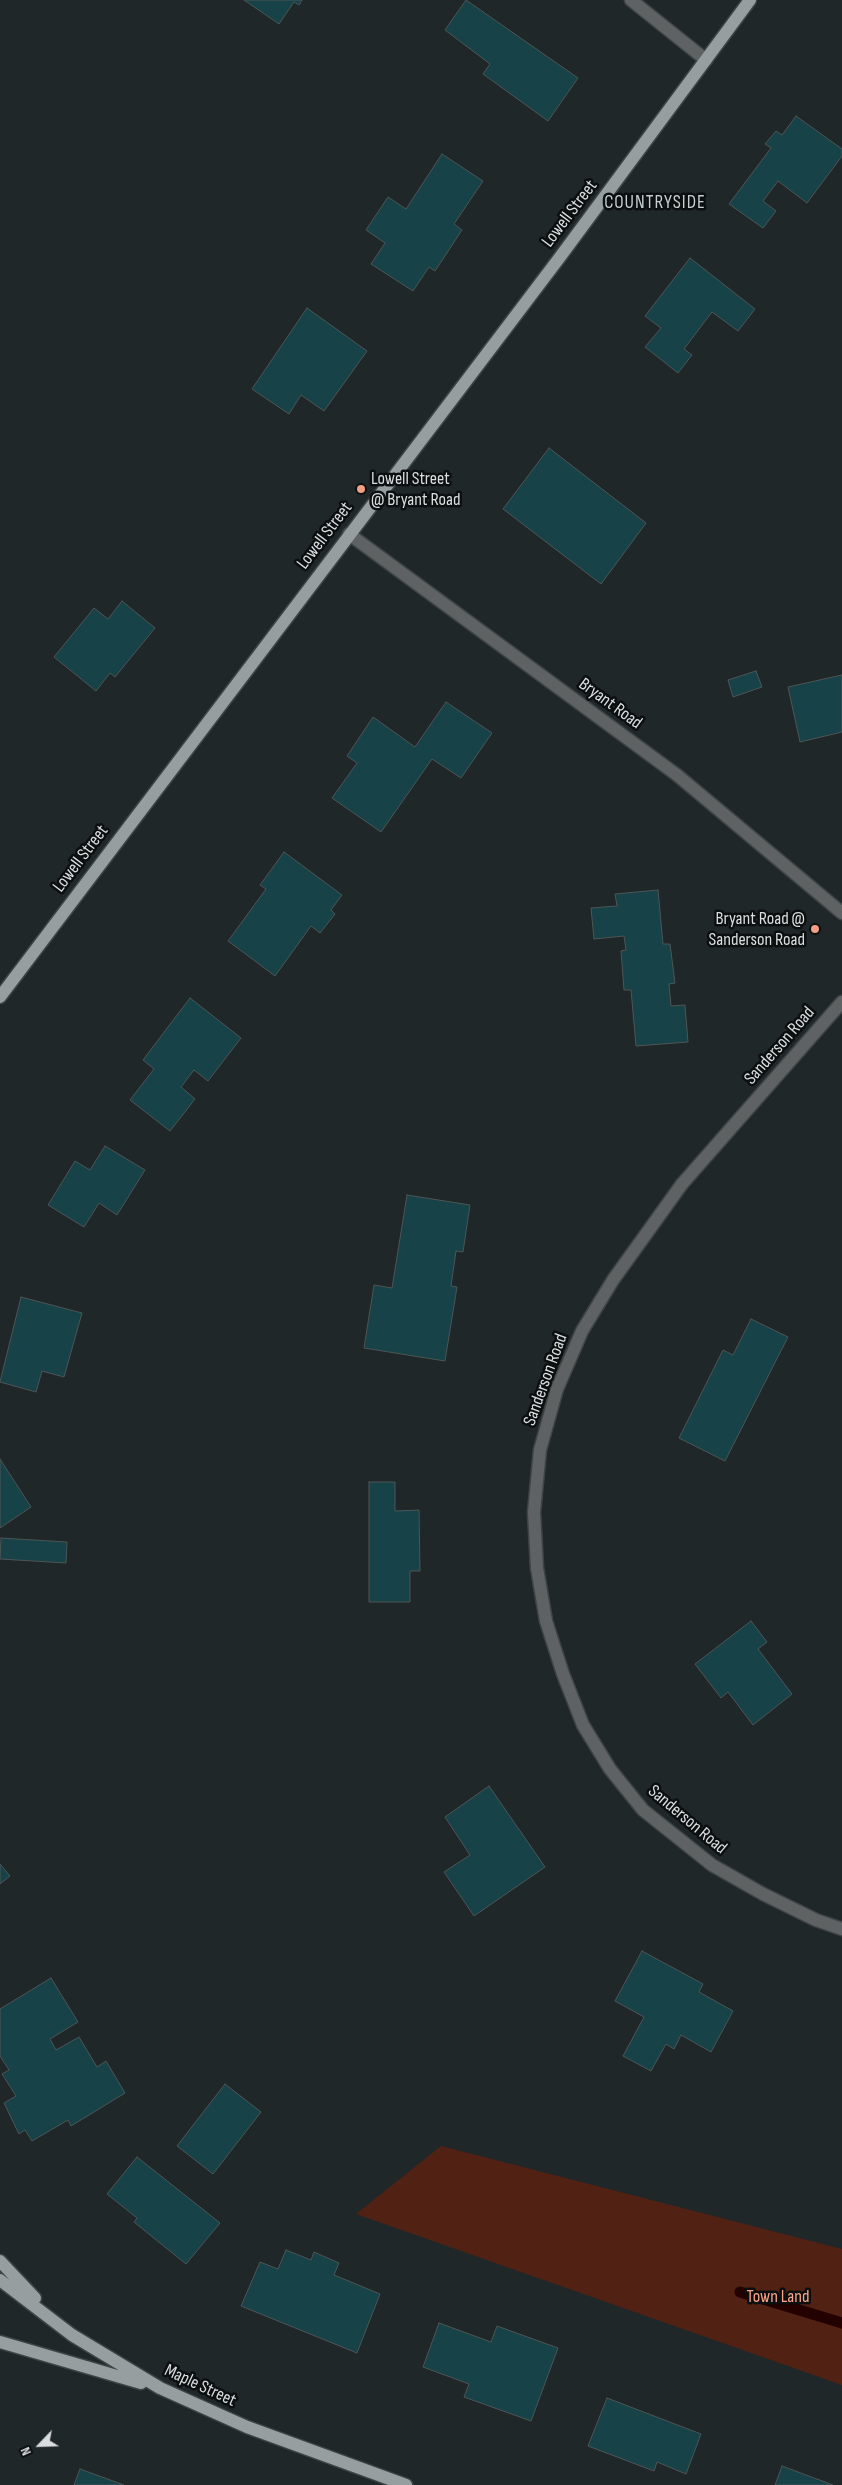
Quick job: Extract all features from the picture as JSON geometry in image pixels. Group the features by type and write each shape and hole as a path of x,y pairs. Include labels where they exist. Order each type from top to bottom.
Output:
{"main road":[{"name":"Lowell Street","path":"0,997 566,249 750,0"},
{"path":"0,2261 72,2335"},
{"name":"Maple Street","path":"0,2280 72,2335 160,2388 247,2426 406,2485"},
{"path":"0,2342 160,2388"}],"street":[{"path":"631,0 706,60"},
{"name":"Bryant Road","path":"349,534 677,775 842,913"},
{"name":"Sanderson Road","path":"842,1002 682,1184 612,1280 582,1331 557,1389 540,1450 534,1512 537,1568 546,1621 562,1674 583,1725 610,1769 643,1810 712,1865 807,1916 842,1928"}],"green space":[{"name":"Town Land","path":"441,2146 842,2249 842,2385 356,2214"}],"building":[{"path":"244,0 302,0 299,5 294,2 279,24"},
{"path":"466,0 578,78 548,121 483,74 490,64 445,30"},
{"path":"796,116 842,149 842,156 807,203 778,181 763,201 776,211 763,228 729,204 771,148 765,144 776,131 782,135"},
{"path":"442,154 483,181 454,224 462,230 435,271 429,267 413,291 371,264 385,243 366,230 388,197 406,209"},
{"path":"690,258 755,309 738,331 712,312 684,349 692,355 678,373 645,347 661,328 645,316"},
{"path":"307,308 367,351 324,411 301,395 289,414 252,389"},
{"path":"549,448 646,523 601,584 503,509"},
{"path":"122,601 155,628 115,677 110,673 96,691 54,657 94,608 108,619"},
{"path":"756,671 762,687 733,697 728,680"},
{"path":"842,675 842,732 800,742 788,687"},
{"path":"446,702 492,733 461,778 432,759 381,832 332,798 357,763 347,756 373,717 415,747"},
{"path":"284,852 342,895 331,910 335,914 320,933 311,926 275,976 228,941 266,889 260,885"},
{"path":"658,890 663,944 670,944 675,983 669,984 671,1006 685,1005 688,1042 636,1046 631,990 624,990 621,951 626,950 624,936 594,939 591,908 617,906 615,894"},
{"path":"190,998 241,1038 208,1081 194,1070 181,1087 195,1099 170,1131 130,1100 154,1069 143,1060"},
{"path":"105,1146 145,1170 117,1215 99,1203 84,1227 48,1205 75,1161 90,1170"},
{"path":"407,1195 470,1205 463,1252 456,1251 451,1286 457,1287 445,1361 364,1348 374,1285 392,1288"},
{"path":"21,1297 82,1313 64,1377 42,1371 36,1392 0,1382"},
{"path":"751,1319 788,1337 725,1461 679,1438 723,1350 733,1355"},
{"path":"0,1459 31,1507 0,1528"},
{"path":"369,1482 395,1482 395,1511 419,1510 420,1571 410,1571 410,1602 369,1602"},
{"path":"1,1538 67,1542 66,1563 0,1559"},
{"path":"751,1621 767,1642 758,1649 792,1694 753,1725 728,1692 721,1698 695,1664"},
{"path":"489,1786 545,1867 474,1916 444,1872 470,1855 445,1817"},
{"path":"0,1864 10,1876 0,1884"},
{"path":"642,1951 703,1984 699,1992 733,2011 711,2052 681,2035 674,2049 666,2044 651,2071 623,2056 644,2017 615,2001"},
{"path":"51,1978 78,2022 50,2039 56,2050 79,2037 97,2067 106,2061 125,2093 71,2126 68,2120 32,2141 25,2130 19,2134 4,2103 16,2096 2,2074 9,2070 0,2056 0,2009"},
{"path":"225,2084 261,2112 213,2174 177,2146"},
{"path":"137,2157 220,2223 186,2264 134,2222 137,2218 107,2194"},
{"path":"286,2250 311,2260 314,2252 339,2263 334,2275 380,2294 357,2353 241,2306 260,2262 278,2269"},
{"path":"439,2323 491,2342 497,2326 558,2348 531,2421 464,2397 469,2384 423,2367"},
{"path":"607,2398 701,2434 686,2474 657,2462 654,2471 588,2446"},
{"path":"782,2466 833,2485 775,2485"},
{"path":"80,2469 124,2485 74,2485"}],"waterway":[{"path":"740,2292 842,2323"}],"place":[{"name":"Lowell Street @ Bryant Road","path":"361,489"},
{"name":"Bryant Road @ Sanderson Road","path":"815,929"}],"district":[{"name":"COUNTRYSIDE","path":"655,203"}]}
